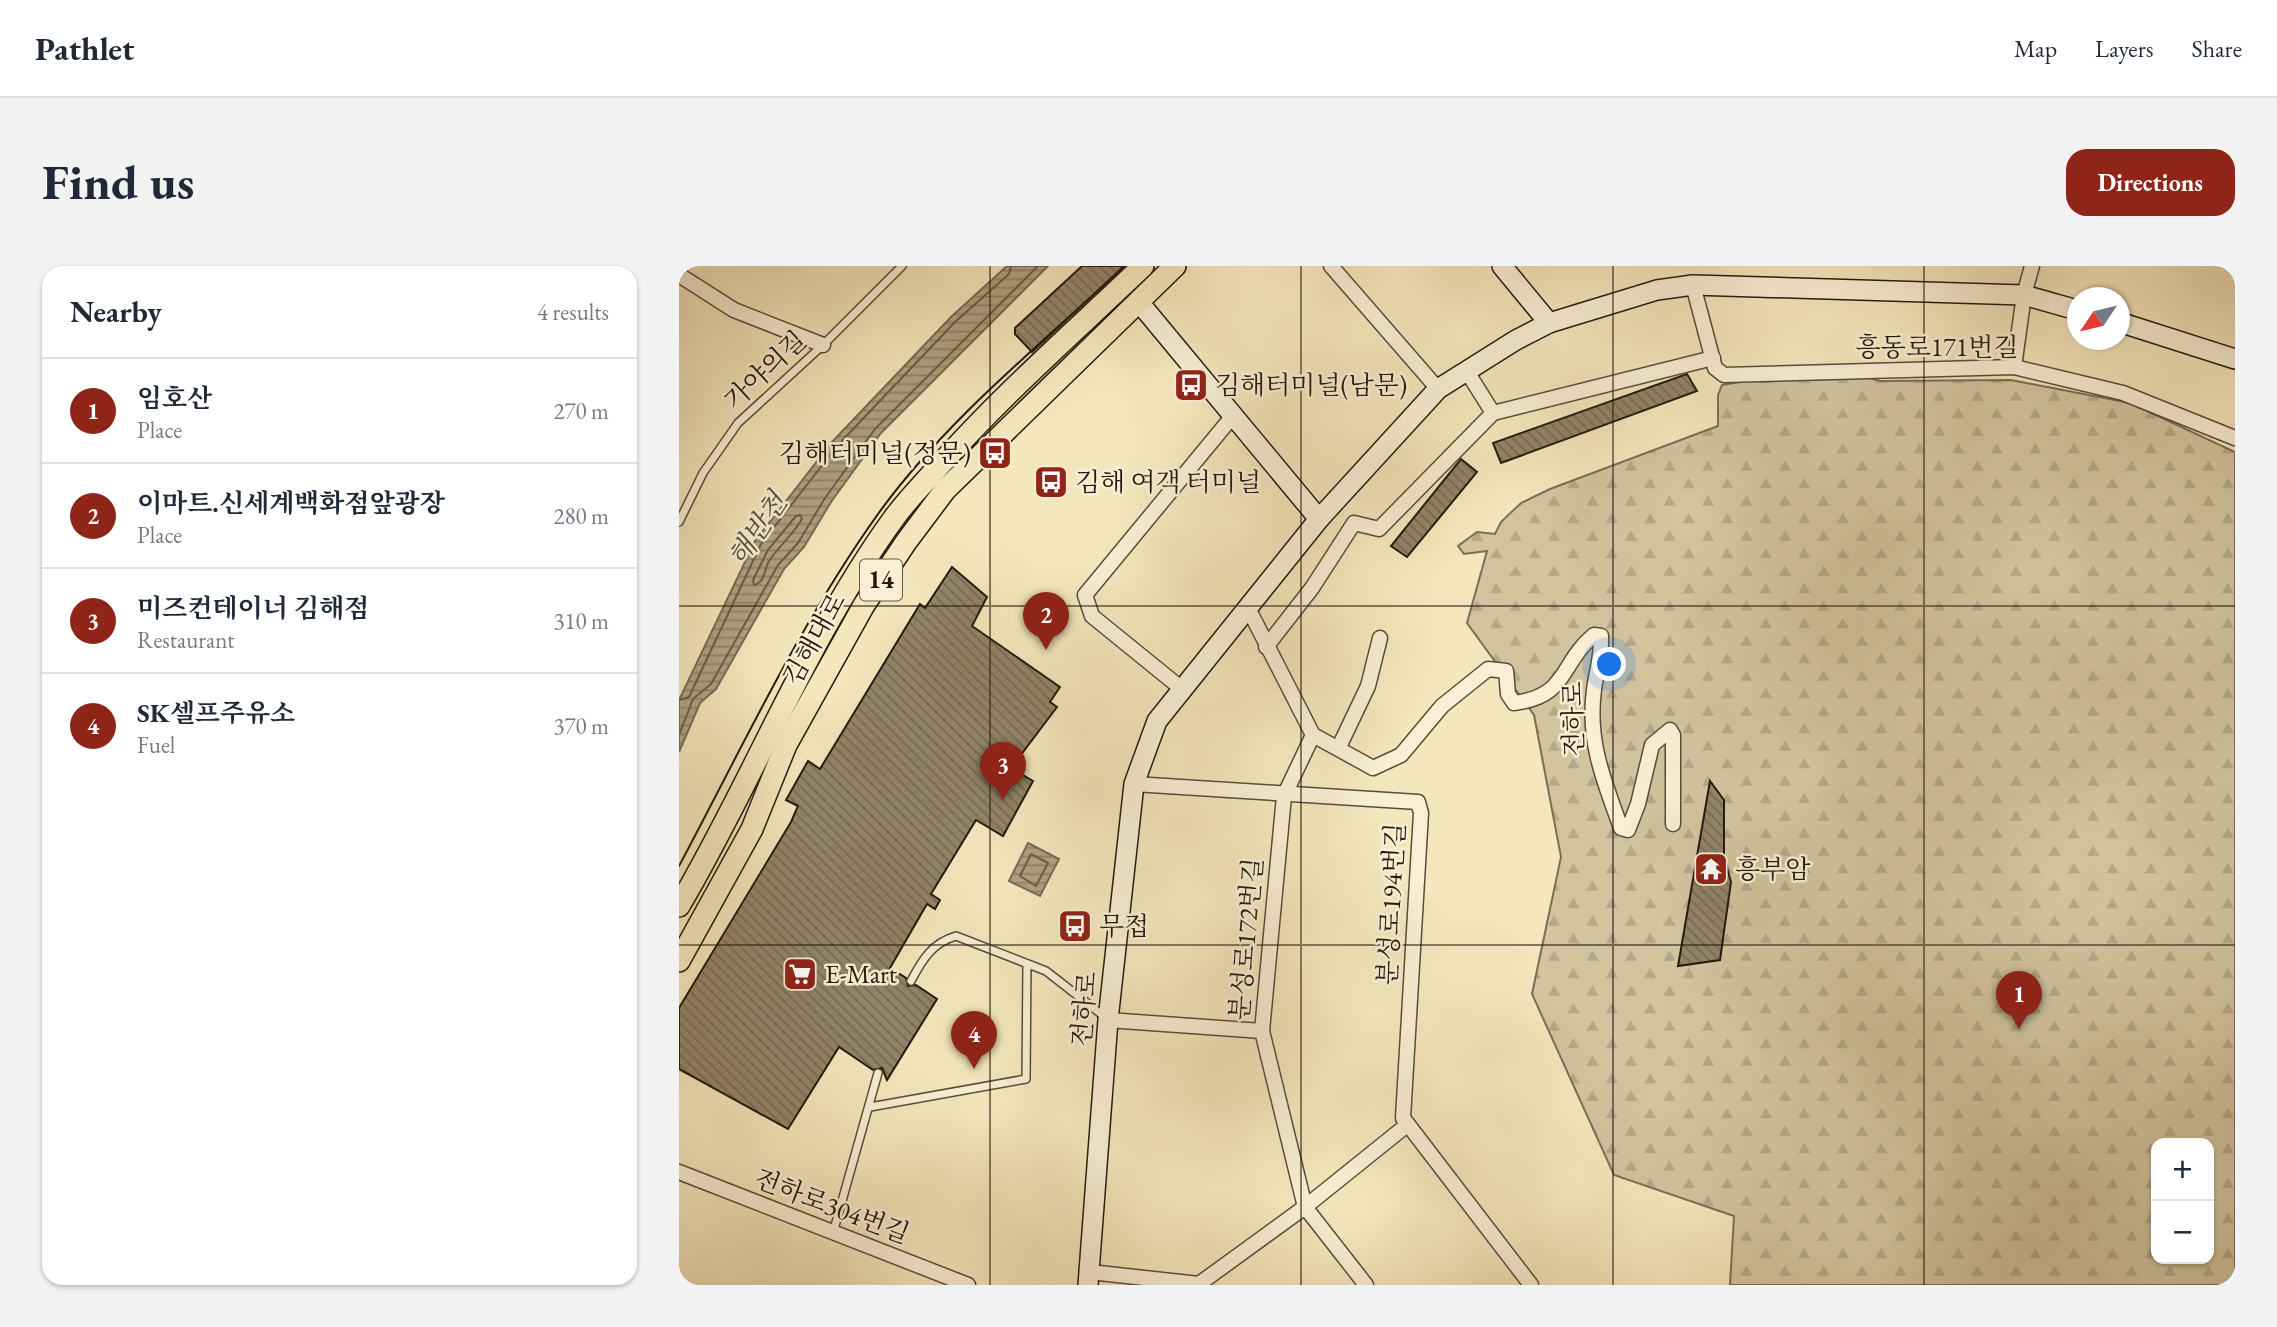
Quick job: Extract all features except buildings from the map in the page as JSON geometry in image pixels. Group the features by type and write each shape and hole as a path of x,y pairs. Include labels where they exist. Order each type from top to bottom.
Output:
{"main road":[{"name":"김해대로","path":"679,906 711,852 773,727 842,600 895,517 974,427 1143,266"},
{"name":"김해대로","path":"679,961 752,829 786,745 864,604 906,542 945,490 1068,374 1175,266"},
{"path":"1502,266 1549,323"},
{"name":"전하로","path":"1089,1278 1108,1020 1134,784 1157,721 1319,519 1438,389 1549,323 1657,290 1693,285 2024,295 2067,307"},
{"path":"1138,301 1319,519"},
{"path":"2130,326 2235,359"}],"street":[{"path":"1331,266 1438,389"},
{"path":"2014,367 2024,295 2032,266"},
{"path":"679,275 734,310 823,345"},
{"path":"1266,647 1312,588 1355,523 1379,529 1493,413 1713,358 1693,285"},
{"name":"흥동로171번길","path":"1713,358 1715,368 1724,375 2014,367 2123,393 2235,438"},
{"path":"1466,370 1493,413"},
{"path":"1182,689 1091,616 1085,595 1232,417"},
{"path":"1247,606 1313,735 1284,796"},
{"name":"전하로","path":"1313,735 1373,768 1401,754 1442,706 1488,669 1506,671 1508,694 1514,703 1537,700 1560,681 1585,642 1594,635 1601,636 1602,652 1593,691 1594,753 1621,828 1628,830 1638,804 1652,745 1670,730 1673,735 1673,824"},
{"path":"1339,747 1368,686 1380,638"},
{"name":"분성로194번길","path":"1134,784 1284,796 1418,802 1422,813 1403,1118 1408,1125"},
{"name":"분성로172번길","path":"1284,796 1262,1031 1305,1207 1366,1285"},
{"path":"1108,1020 1262,1031"},
{"path":"1089,1278 1200,1284 1305,1207 1408,1125 1531,1285"},
{"name":"전하로304번길","path":"679,1171 968,1285"}],"lane":[{"name":"가야의길","path":"679,522 703,473 738,423 823,345 902,266"},
{"path":"911,981 931,950 943,940 956,936 1046,971 1108,1020"},
{"path":"870,1107 1026,1079 1027,964"},
{"path":"833,1234 878,1073"}],"green space":[{"path":"1830,367 1880,381 2011,380 2130,403 2235,452 2235,1285 1730,1285 1734,1216 1614,1175 1532,994 1561,857 1534,715 1467,623 1487,551 1464,554 1458,546 1477,532 1495,534 1501,522 1521,503 1550,489 1718,426 1718,395 1722,385"}],"water":[{"name":"해반천","path":"1007,266 1048,266 881,433 831,502 804,547 784,569 716,689 700,703 679,752 679,700 755,541 832,442 951,317"},
{"path":"1028,843 1059,859 1040,896 1009,881"}],"tram line":[{"path":"679,866 797,642 878,514 933,447 964,415 1125,266"}],"place":[{"name":"김해터미널(남문)","path":"1191,385"},
{"name":"김해터미널(정문)","path":"995,453"},
{"name":"김해 여객 터미널","path":"1051,482"},
{"name":"이마트.신세계백화점앞광장","path":"1046,650"},
{"name":"미즈컨테이너 김해점","path":"1003,800"},
{"name":"흥부암","path":"1711,869"},
{"name":"무접","path":"1075,926"},
{"name":"E-Mart","path":"800,974"},
{"name":"임호산","path":"2019,1029"},
{"name":"SK셀프주유소","path":"974,1069"}]}
